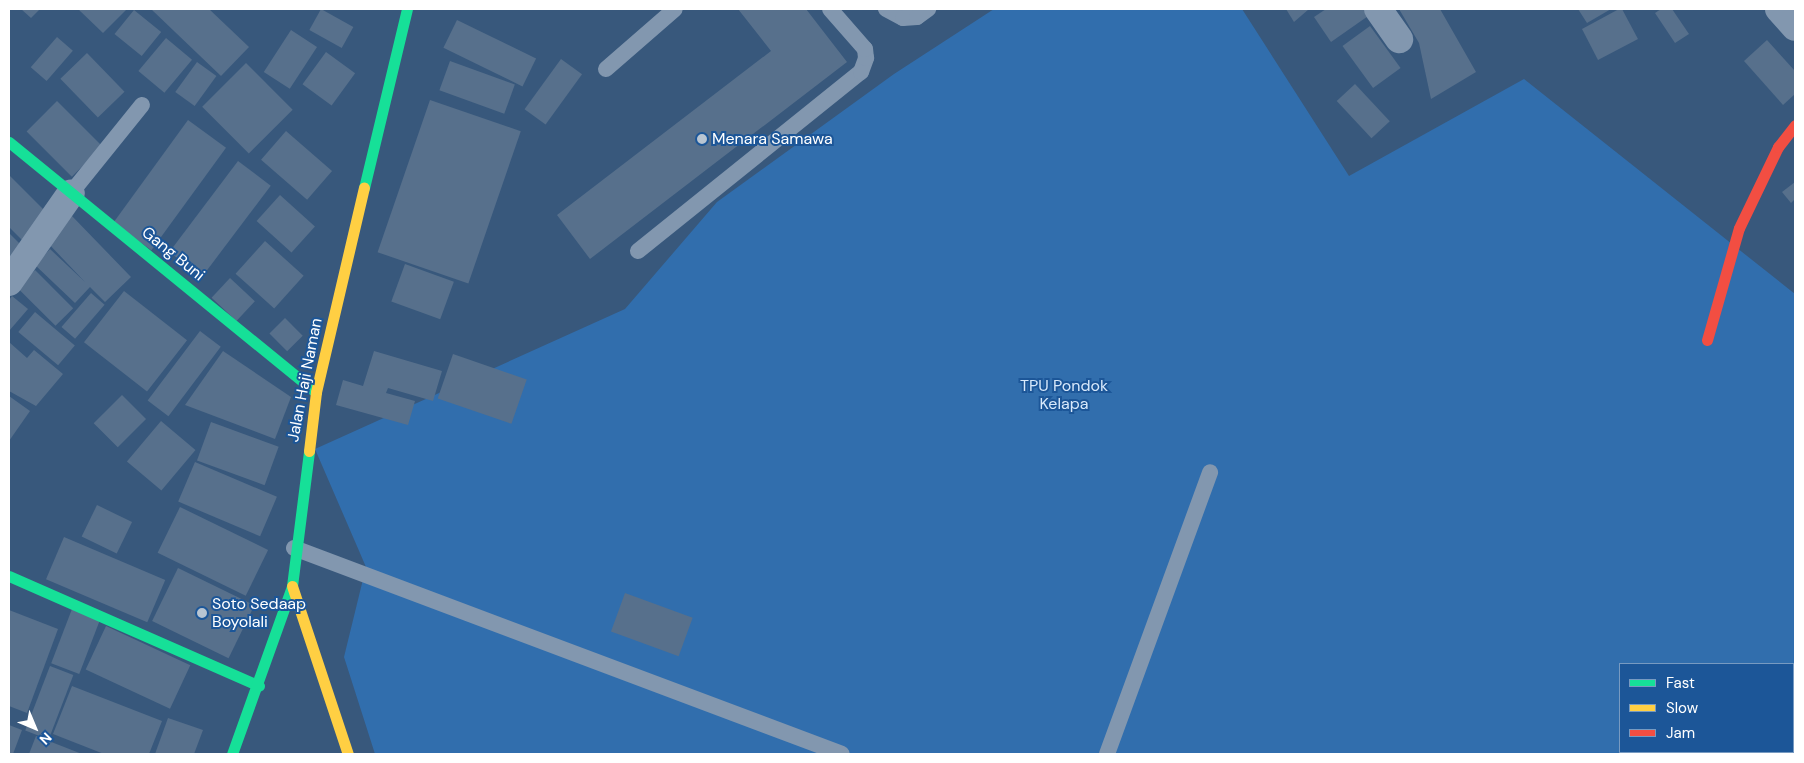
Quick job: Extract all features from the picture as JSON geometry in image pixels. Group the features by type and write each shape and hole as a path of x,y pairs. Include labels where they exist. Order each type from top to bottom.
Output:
{"street":[{"name":"Jalan Haji Naman","path":"232,754 258,686 292,586 294,548 316,392 408,9"},
{"path":"1378,9 1400,39"},
{"path":"1779,9 1795,27"},
{"path":"1707,340 1739,228 1778,148 1795,125"},
{"name":"Gang Buni","path":"9,142 316,392"},
{"path":"9,282 71,193"},
{"path":"9,576 258,686"},
{"path":"292,586 348,754"}],"lane":[{"path":"606,69 675,9"},
{"path":"638,251 861,72 866,58 865,49 830,9"},
{"path":"886,9 903,18 917,17 928,9"},
{"path":"71,193 142,105"},
{"path":"1107,754 1210,472"},
{"path":"294,548 842,754"}],"green space":[{"name":"TPU Pondok Kelapa","path":"994,9 1242,9 1349,176 1524,79 1795,294 1795,754 375,754 344,657 366,567 315,449 625,309 717,202 894,74"}],"building":[{"path":"21,9 40,9 31,18"},
{"path":"78,9 127,9 103,33"},
{"path":"151,9 209,9 249,47 221,76"},
{"path":"321,9 353,27 342,48 309,30"},
{"name":"Menara Samawa","path":"738,9 806,9 847,62 590,259 557,215 771,51"},
{"path":"1286,9 1309,9 1294,22"},
{"path":"1326,9 1367,9 1371,14 1331,42 1314,17"},
{"path":"1399,9 1440,9 1476,72 1431,99 1419,43"},
{"path":"1578,9 1611,9 1587,23"},
{"path":"1622,9 1638,39 1598,60 1582,29"},
{"path":"1661,9 1672,9 1689,34 1675,43 1655,13"},
{"path":"134,10 161,32 142,56 114,34"},
{"path":"457,20 536,59 523,86 443,48"},
{"path":"1370,26 1401,68 1373,88 1342,46"},
{"path":"291,30 317,47 290,89 264,72"},
{"path":"57,37 73,51 47,81 31,67"},
{"path":"166,38 192,60 164,93 138,71"},
{"path":"1767,40 1795,71 1795,94 1783,105 1744,61"},
{"path":"326,52 355,73 332,106 302,84"},
{"path":"87,53 125,92 98,118 60,79"},
{"path":"561,59 582,74 546,124 525,109"},
{"path":"450,61 515,85 504,114 439,90"},
{"path":"197,62 216,76 195,106 175,92"},
{"path":"246,63 293,110 249,154 202,107"},
{"path":"1355,84 1390,121 1371,138 1337,101"},
{"path":"430,100 521,131 468,283 378,252"},
{"path":"57,101 102,146 72,177 27,131"},
{"path":"188,120 226,148 151,250 113,223"},
{"path":"286,131 332,171 307,200 261,160"},
{"path":"238,161 271,186 202,277 169,252"},
{"path":"9,175 49,215 23,241 9,227"},
{"path":"1795,182 1795,199 1791,203 1782,192"},
{"path":"280,195 315,226 292,252 257,221"},
{"path":"72,216 131,277 105,302 90,287 75,303 35,265 50,249 85,282 46,241"},
{"path":"9,233 25,249 9,266"},
{"path":"265,241 304,276 274,308 236,274"},
{"path":"405,264 454,282 440,319 391,302"},
{"path":"35,270 73,308 56,326 17,288"},
{"path":"230,278 255,301 236,321 212,298"},
{"path":"124,291 187,340 147,391 84,342"},
{"path":"91,293 105,305 75,339 61,327"},
{"path":"12,296 28,309 9,331 9,300"},
{"path":"35,312 75,345 58,365 18,332"},
{"path":"285,318 303,336 287,351 269,334"},
{"path":"200,331 221,347 168,416 148,400"},
{"path":"9,342 27,358 34,350 63,374 36,406 9,391"},
{"path":"223,351 291,397 275,439 185,405"},
{"path":"374,351 442,371 433,401 388,388 386,393 415,401 408,425 336,405 343,380 363,386"},
{"path":"453,354 527,379 511,424 438,398"},
{"path":"122,395 146,419 118,447 94,423"},
{"path":"9,396 30,411 9,441"},
{"path":"161,421 195,450 161,491 127,462"},
{"path":"211,422 279,447 265,485 197,461"},
{"path":"195,462 277,497 260,536 178,502"},
{"path":"97,505 132,522 117,554 82,536"},
{"path":"180,507 268,550 246,596 158,553"},
{"path":"64,537 165,580 147,622 46,579"},
{"name":"Soto Sedaap Boyolali","path":"178,568 254,605 229,658 152,621"},
{"path":"625,593 693,618 679,656 611,632"},
{"path":"72,609 100,620 79,674 51,663"},
{"path":"9,610 58,629 27,713 9,706"},
{"path":"106,626 190,665 170,709 86,670"},
{"path":"50,666 73,675 49,739 25,730"},
{"path":"72,686 162,721 149,754 104,754 53,734"},
{"path":"168,718 203,730 194,754 155,754"},
{"path":"9,725 22,730 13,754 9,754"},
{"path":"36,736 82,754 29,754"}],"traffic: fast":[{"path":"364,188 407,9"},
{"path":"9,142 316,392"},
{"path":"232,754 292,586 309,451"},
{"path":"9,576 259,686"}],"traffic: slow":[{"path":"309,451 316,392 364,188"},
{"path":"292,586 348,754"}],"traffic: jam":[{"path":"1707,340 1739,228 1778,147 1795,125"}],"place":[{"name":"Menara Samawa","path":"702,139"},
{"name":"Soto Sedaap Boyolali","path":"202,613"}]}
